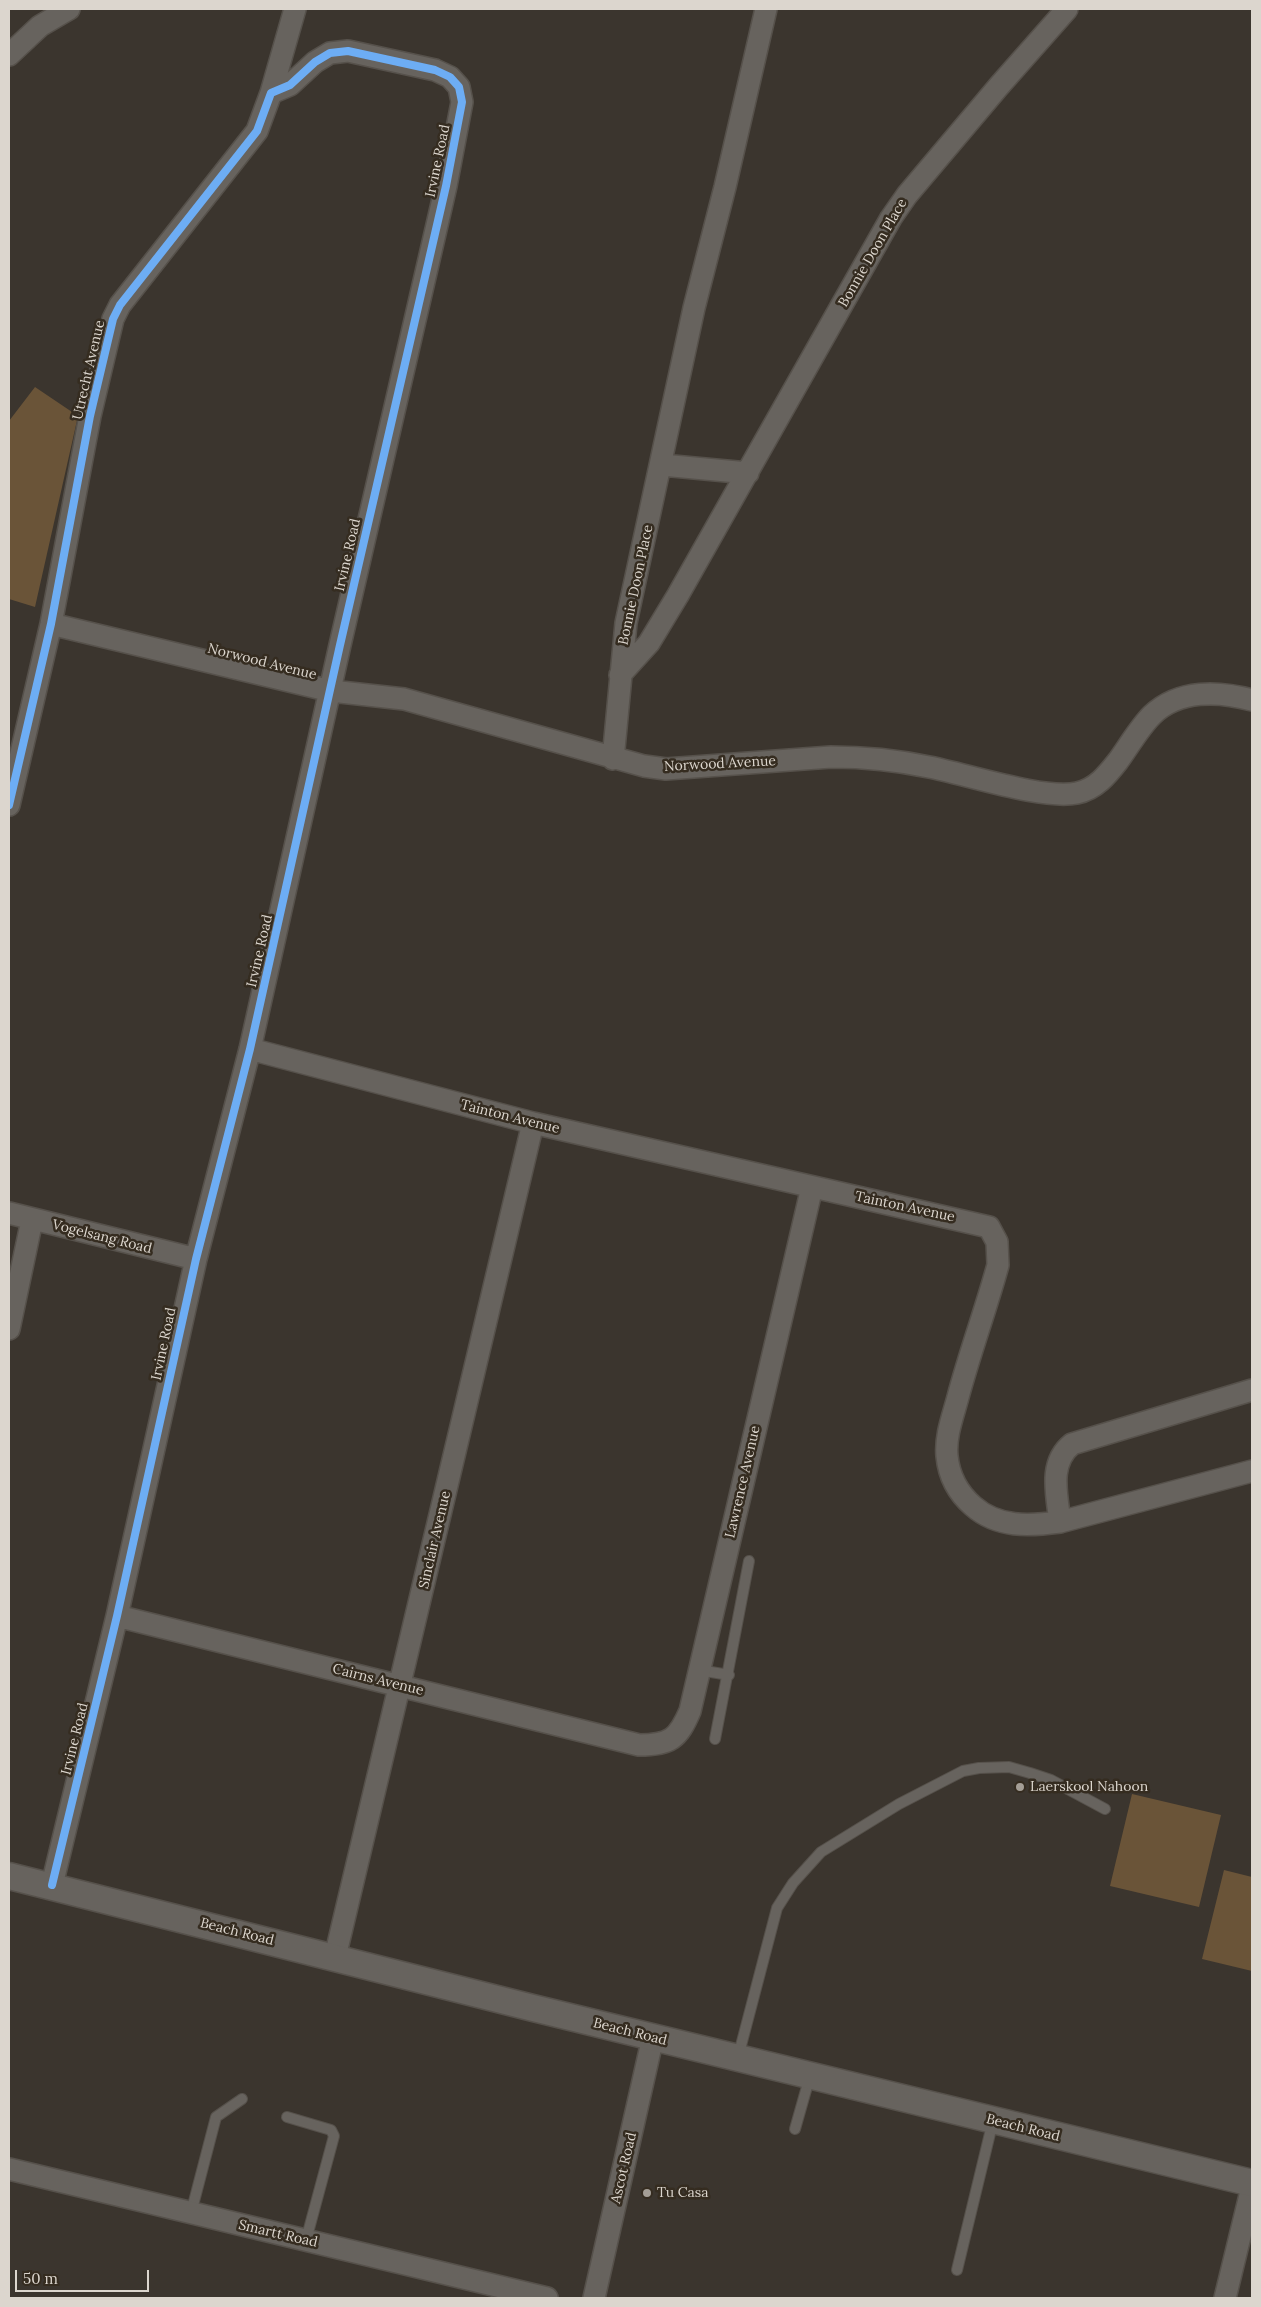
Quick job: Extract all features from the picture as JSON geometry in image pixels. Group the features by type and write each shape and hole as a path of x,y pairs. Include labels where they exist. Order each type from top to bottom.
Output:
{"street":[{"path":"9,55 40,26 68,9"},
{"name":"Utrecht Avenue","path":"9,805 51,624 90,416 113,318 139,280 257,131 271,93 295,9"},
{"name":"Bonnie Doon Place","path":"613,759 626,623 662,465 694,308 725,187 766,9"},
{"name":"Bonnie Doon Place","path":"620,675 649,643 748,473 891,218 907,195 999,86 1068,9"},
{"name":"Irvine Road","path":"52,1885 117,1616 196,1259 250,1049 446,186 462,102 459,88 450,77 436,70 397,60 348,51 330,53 315,62 290,85 271,93"},
{"path":"662,465 748,473"},
{"name":"Norwood Avenue","path":"51,624 331,691 404,699 613,759 666,769 831,757 863,758 927,766 1049,794 1078,793 1100,782 1109,774 1151,717 1161,708 1189,696 1201,694 1216,694 1252,700"},
{"name":"Tainton Avenue","path":"250,1049 533,1124 979,1224 989,1228 997,1242 998,1265 950,1426 947,1456 950,1471 961,1494 977,1509 993,1518 1015,1526 1060,1522 1252,1472"},
{"name":"Sinclair Avenue","path":"335,1957 533,1124"},
{"name":"Lawrence Avenue","path":"639,1745 667,1742 676,1736 690,1711 812,1187"},
{"name":"Vogelsang Road","path":"9,1214 196,1259"},
{"path":"9,1329 32,1220"},
{"path":"1060,1522 1055,1472 1061,1455 1072,1444 1252,1390"},
{"name":"Cairns Avenue","path":"117,1616 400,1684 639,1745"},
{"name":"Beach Road","path":"9,1876 52,1885 653,2037 1252,2185"},
{"name":"Ascot Road","path":"594,2298 653,2037"},
{"name":"Smartt Road","path":"9,2169 547,2298"},
{"path":"1225,2298 1252,2185"}],"lane":[{"path":"715,1739 729,1675 749,1561"},
{"path":"700,1670 729,1675"},
{"path":"738,2058 777,1908 793,1883 821,1852 899,1804 963,1771 979,1768 1009,1767 1030,1773 1051,1780 1105,1809"},
{"path":"795,2130 810,2076"},
{"path":"191,2213 216,2117 242,2099"},
{"path":"287,2118 331,2130 334,2136 306,2240"},
{"path":"957,2270 993,2121"}],"shaded area":[{"path":"35,387 78,416 35,607 9,599 9,421"},
{"path":"1132,1794 1221,1815 1199,1907 1110,1886"},
{"path":"1224,1870 1252,1877 1252,1971 1202,1959"}],"cycle path":[{"path":"9,805 51,624 90,416 113,319 120,305 257,131 271,93 290,85 315,62 330,53 348,51 435,70 450,77 459,87 462,102 446,186 340,645 250,1049 196,1259 117,1616 52,1885"}],"place":[{"name":"Laerskool Nahoon","path":"1020,1787"},
{"name":"Tu Casa","path":"647,2193"}]}
